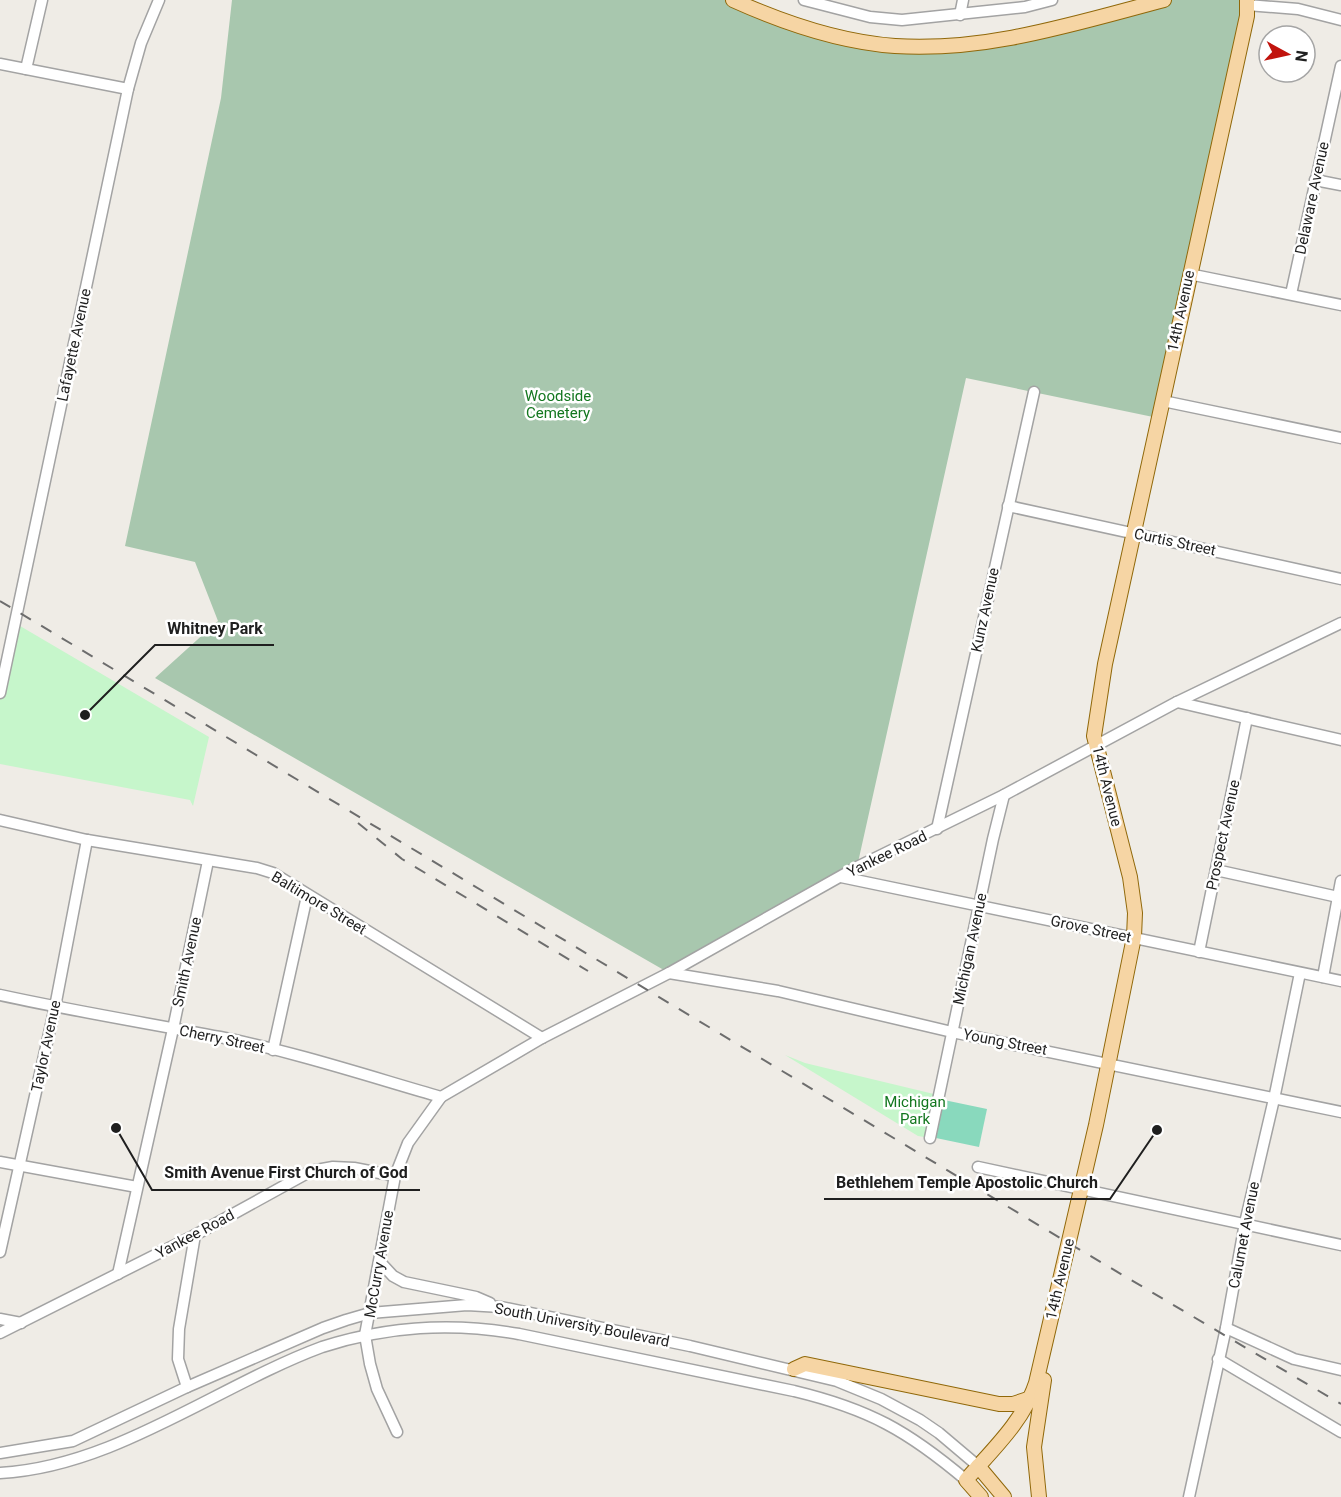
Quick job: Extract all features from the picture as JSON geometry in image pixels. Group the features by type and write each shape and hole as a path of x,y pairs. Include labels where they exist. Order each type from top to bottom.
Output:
{"main road":[{"path":"733,0 803,27 846,39 894,46 936,47 1019,37 1164,0"},
{"name":"14th Avenue","path":"966,1480 1011,1430 1031,1398 1109,1063 1134,937 1135,913 1130,877 1096,746 1094,726 1105,664 1245,23 1247,3"},
{"path":"794,1370 805,1364 999,1404 1013,1404 1031,1398"},
{"path":"1039,1497 1034,1447 1045,1379 1040,1365"},
{"name":"South University Boulevard","path":"978,1466 1004,1497"},
{"name":"South University Boulevard","path":"966,1480 981,1497"}],"street":[{"path":"26,69 42,0"},
{"name":"Lafayette Avenue","path":"0,693 128,89 141,43 159,0"},
{"path":"804,0 828,3 888,20 919,20 1025,7 1052,0"},
{"path":"960,15 963,0"},
{"path":"1247,3 1298,9 1341,20"},
{"path":"0,64 128,89"},
{"name":"Delaware Avenue","path":"1291,294 1341,66"},
{"path":"1315,180 1341,185"},
{"path":"1189,274 1341,305"},
{"name":"Kunz Avenue","path":"937,829 1034,392"},
{"path":"1163,401 1341,438"},
{"name":"Curtis Street","path":"1008,506 1341,579"},
{"name":"Yankee Road","path":"441,1097 542,1038 669,973 841,877 1004,795 1177,702 1341,622"},
{"path":"1177,702 1341,740"},
{"name":"Prospect Avenue","path":"1199,952 1247,718"},
{"name":"Michigan Avenue","path":"930,1138 1004,795"},
{"name":"Baltimore Street","path":"0,820 87,840 273,873 307,896 542,1038"},
{"name":"Taylor Avenue","path":"0,1252 55,1007 87,840"},
{"name":"Smith Avenue","path":"118,1274 208,861"},
{"path":"1216,870 1338,897"},
{"name":"Grove Street","path":"841,877 1341,981"},
{"path":"1323,977 1338,917 1341,881"},
{"path":"273,1050 307,896"},
{"name":"Young Street","path":"669,973 778,991 952,1032 1341,1112"},
{"name":"Calumet Avenue","path":"1189,1497 1226,1328 1245,1223 1300,973"},
{"name":"Cherry Street","path":"0,995 273,1050 441,1097"},
{"name":"McCurry Avenue","path":"365,1335 395,1176 408,1143 441,1097"},
{"path":"0,1162 137,1187"},
{"name":"Yankee Road","path":"0,1332 195,1235 311,1171 333,1167 354,1168 395,1176"},
{"path":"978,1167 1341,1245"},
{"path":"187,1387 178,1359 179,1329 195,1235"},
{"path":"380,1262 393,1276 404,1282 476,1298 501,1307"},
{"name":"South University Boulevard","path":"0,1453 73,1441 187,1387 323,1328 370,1313 458,1306 501,1307 837,1381 901,1408 939,1433 978,1466"},
{"path":"0,1319 21,1323"},
{"name":"South University Boulevard","path":"0,1473 59,1465 100,1450 305,1353 352,1338 421,1328 482,1328 794,1391 853,1408 896,1427 966,1480"},
{"path":"1226,1328 1294,1359 1341,1370"},
{"path":"365,1335 377,1389 397,1432"},
{"path":"1218,1359 1341,1432"}],"green space":[{"name":"Woodside Cemetery","path":"232,0 733,0 803,27 936,47 1164,0 1247,0 1158,418 966,378 857,867 669,973 155,678 218,621 195,562 125,546 221,98"},
{"path":"15,623 209,737 193,806 190,800 0,764 0,693"},
{"name":"Michigan Park","path":"785,1055 805,1063 938,1095 930,1138 918,1136"},
{"path":"944,1100 987,1109 979,1147 936,1138"}],"railway":[{"path":"0,601 1060,1238 1341,1404"},
{"path":"358,823 402,859 588,971"}],"place":[{"name":"Whitney Park","path":"85,715"},
{"name":"Smith Avenue First Church of God","path":"116,1128"},
{"name":"Bethlehem Temple Apostolic Church","path":"1157,1130"}]}
